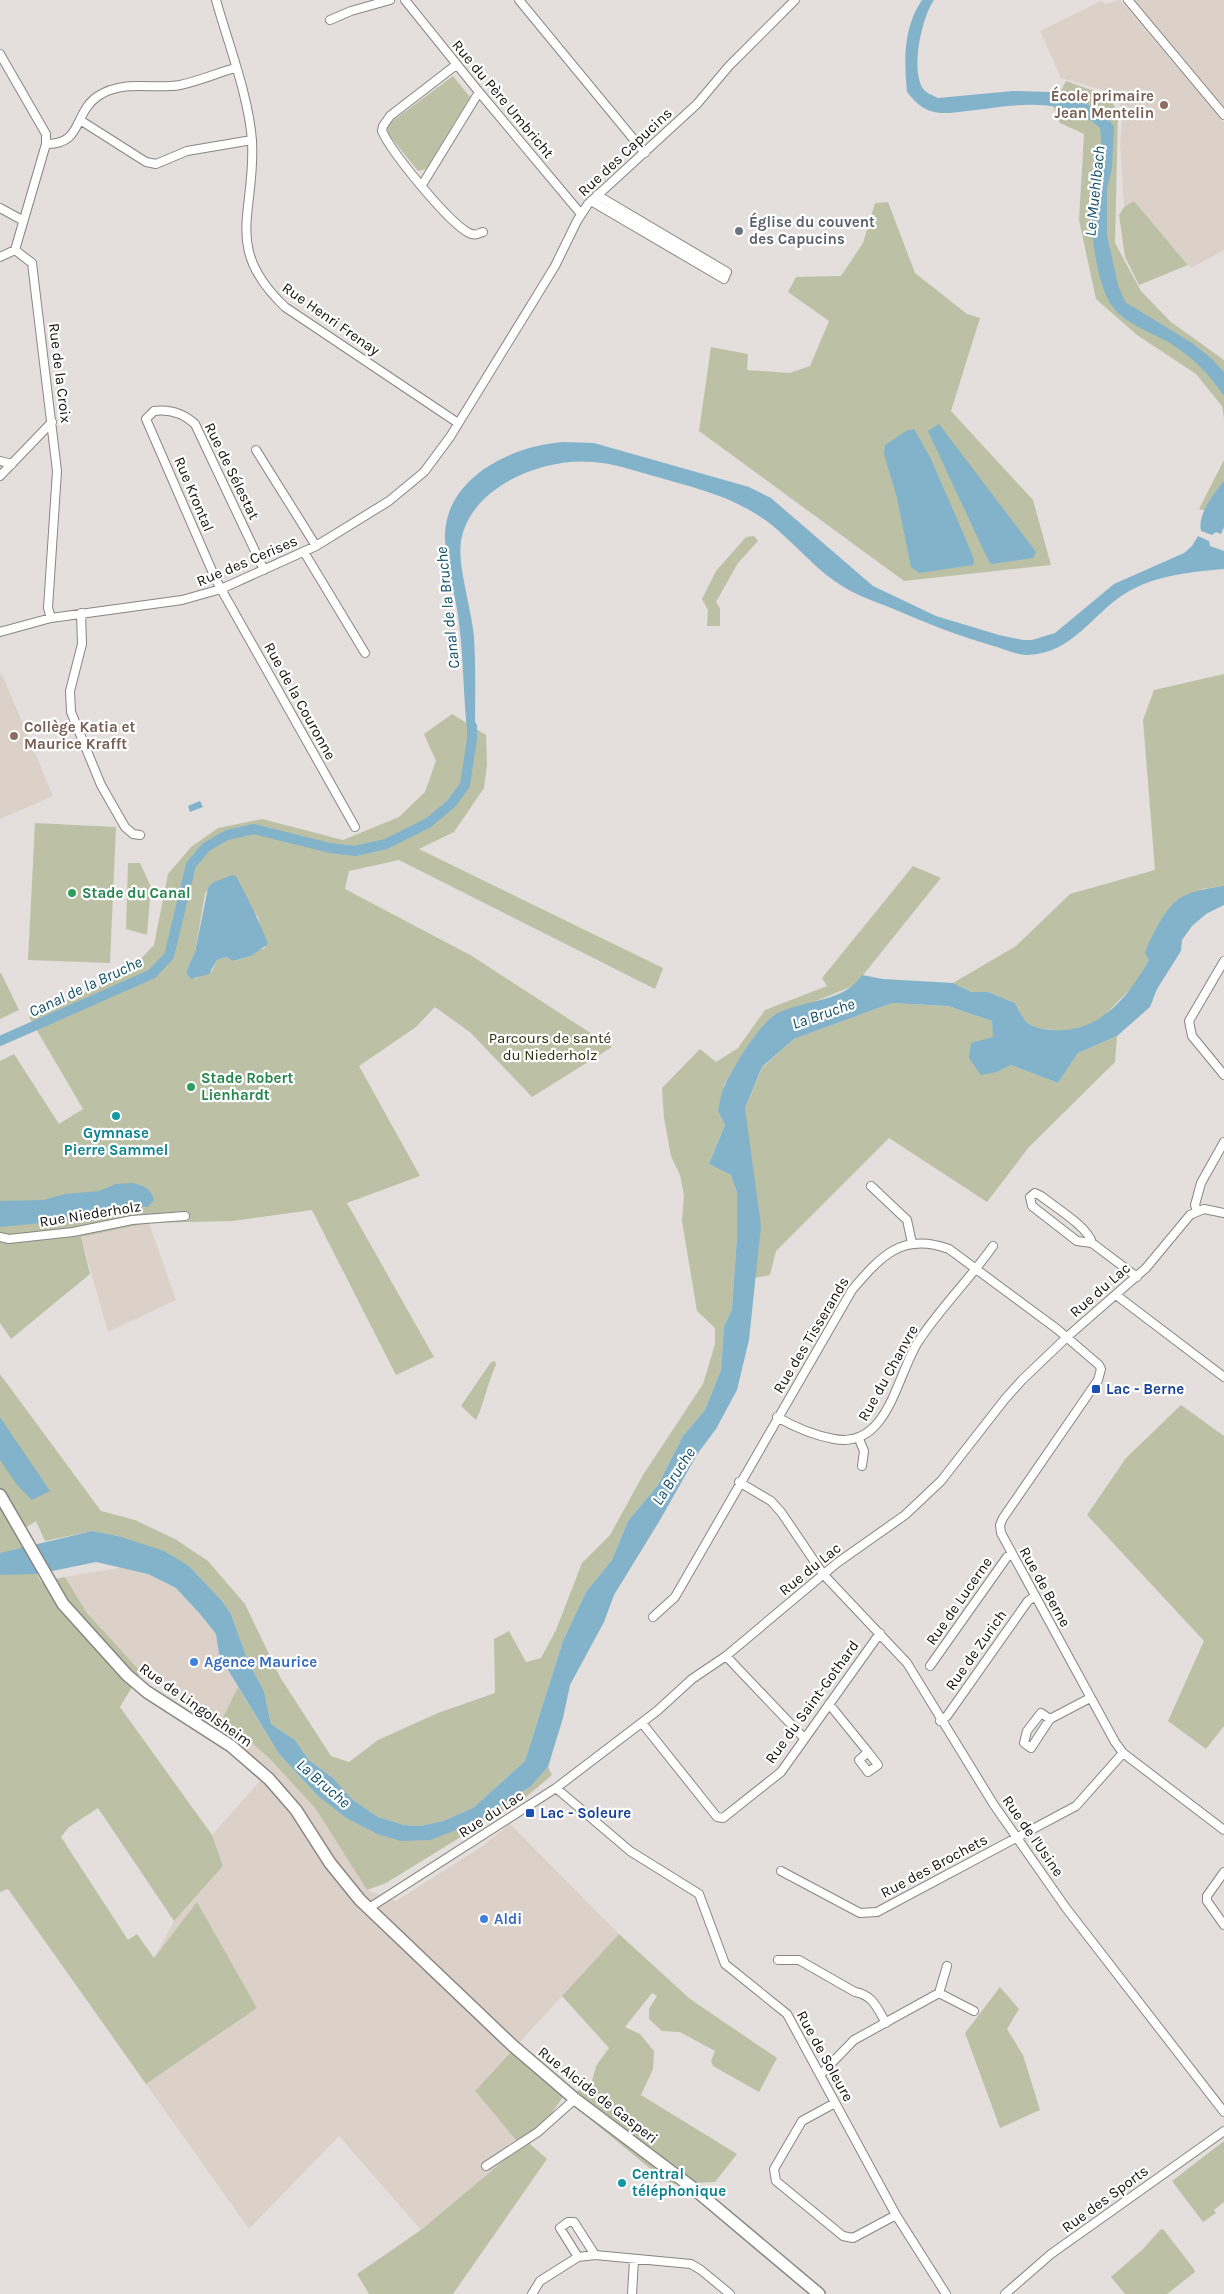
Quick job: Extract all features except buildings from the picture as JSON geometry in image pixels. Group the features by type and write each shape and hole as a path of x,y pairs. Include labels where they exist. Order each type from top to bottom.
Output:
{"main road":[{"name":"Rue de Lingolsheim","path":"0,1495 53,1589 72,1616 136,1683 231,1746 273,1783 296,1810 339,1875 369,1908"},
{"name":"Rue Alcide de Gasperi","path":"369,1908 498,2032 575,2098 693,2188 819,2294"}],"street":[{"name":"Rue Henri Frenay","path":"216,0 248,115 252,140 251,183 245,222 248,250 255,273 268,291 284,307 458,423"},
{"path":"330,20 351,11 390,0"},
{"name":"Rue du Père Umbricht","path":"405,0 478,92 581,214"},
{"path":"519,0 645,153"},
{"name":"Rue des Capucins","path":"458,423 555,266 581,214 598,194 645,153 696,104 729,66 795,0"},
{"path":"1128,0 1224,115"},
{"path":"0,258 15,250 22,220 46,144 46,134 1,61"},
{"path":"456,65 390,116 382,126 385,138 422,185 461,228 476,235 483,232"},
{"path":"46,144 60,144 71,136 88,104 116,88 137,84 179,85 235,68"},
{"path":"422,185 478,92"},
{"path":"80,120 146,162 156,164 187,151 252,140"},
{"path":"591,202 724,279 727,272 598,194"},
{"path":"0,208 22,220"},
{"name":"Rue de la Croix","path":"15,250 32,263 52,422 57,494 48,608 51,618"},
{"name":"Rue de Sélestat","path":"154,410 165,410 186,416 195,424 264,570"},
{"name":"Rue Krontal","path":"154,410 146,419 221,589"},
{"path":"0,476 52,422"},
{"name":"Rue des Cerises","path":"0,632 51,618 182,600 221,589 304,552 389,501 411,485 431,464 458,423"},
{"path":"256,450 316,546"},
{"path":"0,460 12,464"},
{"path":"304,552 365,653"},
{"name":"Rue de la Couronne","path":"221,589 355,827"},
{"path":"81,613 82,644 70,691 71,712 101,785 128,831 140,836"},
{"path":"1224,961 1189,1021 1192,1036 1224,1075"},
{"path":"1224,1142 1201,1183 1194,1205 1197,1210 1208,1209 1224,1213"},
{"path":"870,1186 907,1220 912,1242"},
{"path":"1092,1243 1091,1237 1083,1229 1041,1196 1036,1193 1030,1197 1032,1206 1078,1241 1092,1243 1137,1277"},
{"name":"Rue du Lac","path":"369,1908 556,1788 642,1723 680,1692 692,1679 726,1656 823,1574 905,1515 951,1469 1005,1399 1067,1337 1137,1277 1156,1258 1186,1219 1197,1210"},
{"name":"Rue Niederholz","path":"0,1238 9,1239 73,1232 132,1220 185,1216"},
{"name":"Rue des Tisserands","path":"654,1617 675,1597 739,1482 852,1290 880,1259 893,1250 912,1242 931,1242 949,1248 1067,1337"},
{"name":"Rue du Chanvre","path":"778,1417 814,1435 846,1441 859,1439 870,1433 880,1420 917,1344 993,1246"},
{"path":"1116,1295 1224,1377"},
{"name":"Rue de Berne","path":"1067,1337 1096,1361 1101,1369 1100,1374 1003,1518 1001,1533 1090,1698 1123,1753 1224,1830"},
{"name":"Rue du Chanvre","path":"859,1439 864,1451 862,1466"},
{"name":"Rue de l'Usine","path":"739,1482 770,1501 781,1512 823,1574 907,1663 940,1720 994,1805 1066,1908 1224,2112"},
{"name":"Rue de Lucerne","path":"930,1666 1007,1557 1012,1554"},
{"name":"Rue de Zurich","path":"940,1720 947,1716 1028,1601 1035,1596"},
{"name":"Rue du Saint-Gothard","path":"642,1723 717,1817 723,1818 782,1772 804,1738 880,1633"},
{"path":"726,1656 804,1738"},
{"path":"1050,1719 1090,1698"},
{"path":"829,1704 868,1752"},
{"name":"Rue des Brochets","path":"781,1870 860,1913 877,1912 1076,1806 1123,1753"},
{"name":"Rue de Soleure","path":"556,1788 630,1851 699,1894 725,1964 787,2014 896,2215 946,2294"},
{"path":"1224,1872 1207,1896 1208,1901 1224,1925"},
{"path":"778,1960 798,1960 855,1992 872,1998 886,2023"},
{"path":"821,2074 854,2040 939,1993 947,1966"},
{"path":"939,1993 974,2011"},
{"path":"486,2166 538,2132 575,2098"},
{"path":"835,2103 802,2121 774,2169 776,2181 844,2236 853,2238 896,2215"},
{"name":"Rue des Sports","path":"1005,2294 1051,2254 1224,2131"},
{"path":"578,2257 560,2228 568,2222 574,2222 595,2255"},
{"path":"532,2294 540,2281 578,2257 595,2255 691,2264 730,2294"},
{"path":"632,2294 634,2260"}],"shaded area":[{"name":"École primaire Jean Mentelin","path":"1120,0 1224,123 1224,250 1191,268 1134,201 1124,207 1120,142 1123,113 1116,97 1106,91 1061,78 1040,31 1101,1 1105,4"},
{"path":"1134,0 1224,0 1224,108 1194,71"},
{"name":"Collège Katia et Maurice Krafft","path":"2,674 53,796 0,819 0,675"},
{"path":"149,1223 176,1300 108,1332 81,1237"},
{"path":"124,1567 148,1574 176,1588 216,1634 219,1654 238,1687 223,1717 270,1759 315,1808 367,1890 396,1901 481,1847 510,1824 619,1934 475,2091 521,2146 421,2230 339,2136 249,2229 146,2084 257,2008 197,1903 154,1958 174,1921 223,1866 212,1835 260,1781 233,1753 239,1738 141,1672 87,1613 65,1577"}],"green space":[{"path":"453,76 470,97 426,169 418,171 389,135 387,128 390,123"},
{"path":"1066,81 1108,96 1118,112 1115,243 1141,291 1171,322 1224,360 1224,418 1222,406 1196,374 1137,335 1096,299 1079,220 1084,134 1060,123 1053,106"},
{"path":"1134,201 1188,265 1139,285 1125,257 1119,215 1124,207"},
{"path":"888,202 915,273 967,314 980,318 951,411 1033,500 1051,565 904,581 699,431 711,347 748,354 747,370 790,373 810,366 829,321 788,292 796,277 841,276 863,243 875,203"},
{"path":"1224,460 1224,517 1199,509"},
{"path":"754,536 758,541 738,563 716,602 720,608 720,626 707,626 708,610 702,599 716,571 746,537"},
{"path":"1224,674 1224,886 1202,889 1149,960 1136,983 1100,1020 1080,1029 1063,1031 1034,1028 1023,1019 1015,1003 988,992 971,992 953,983 1016,946 1070,894 1155,870 1143,720 1154,690"},
{"name":"Parcours de santé du Niederholz","path":"452,714 486,735 487,764 484,788 454,832 419,849 663,968 655,989 399,860 349,871 345,889 472,956 612,1047 532,1097 471,1033 435,1007 416,1027 359,1066 420,1176 347,1203 434,1357 396,1375 312,1210 233,1221 149,1223 81,1237 90,1274 11,1339 0,1323 0,1061 14,1054 59,1124 83,1109 29,1017 127,973 154,945 168,874 191,847 218,828 262,819 343,840 399,817 425,792 436,761 424,734","holes":["212,883 250,904 252,911 258,917 265,948 258,950 251,956 234,961 227,957 217,960 212,971 195,979 186,972 195,952 205,894"]},
{"name":"Stade du Canal","path":"35,823 116,827 110,963 28,960"},
{"path":"128,863 140,863 151,887 147,935 126,929"},
{"path":"913,866 941,878 855,985 768,1021 744,1052 724,1086 718,1111 725,1125 709,1164 731,1175 737,1193 737,1237 732,1309 724,1327 721,1370 705,1410 683,1436 658,1485 628,1521 612,1560 586,1592 563,1641 525,1761 473,1808 443,1821 420,1826 404,1825 378,1817 353,1800 333,1778 309,1760 295,1740 271,1724 264,1691 248,1661 231,1614 223,1602 189,1566 118,1536 92,1531 45,1541 36,1521 16,1534 41,1582 65,1577 87,1613 141,1672 120,1707 212,1835 223,1866 174,1921 98,1808 69,1827 61,1837 128,1940 137,1934 154,1958 197,1902 257,2008 146,2084 8,1889 0,1892 0,1374 101,1511 135,1520 175,1539 208,1561 245,1604 280,1677 331,1756 349,1762 378,1740 438,1713 495,1693 494,1639 509,1631 526,1662 541,1658 556,1630 582,1563 610,1535 643,1475 703,1384 715,1344 715,1328 697,1311 682,1221 684,1196 680,1175 671,1156 664,1118 662,1088 700,1049 716,1062 738,1048 765,1010 827,986 822,978"},
{"path":"0,974 19,1010 0,1019"},
{"path":"892,1003 948,1006 992,1021 997,1072 1011,1065 1058,1083 1078,1053 1117,1036 1115,1062 1029,1147 987,1202 889,1138 776,1251 770,1275 754,1278 756,1267 745,1108 762,1068 794,1039"},
{"path":"495,1361 496,1365 476,1420 461,1406 491,1362"},
{"path":"1181,1405 1224,1436 1224,1726 1206,1749 1168,1721 1204,1641 1087,1515 1126,1458"},
{"path":"238,1687 279,1754 318,1796 346,1818 377,1834 459,1830 509,1802 530,1787 548,1767 552,1775 526,1797 386,1883 367,1890 315,1808 270,1759 223,1717"},
{"path":"619,1934 690,1999 777,2058 759,2092 713,2066 711,2061 715,2051 680,2032 662,2031 649,2019 649,2009 657,1996 652,1993 625,2027 640,2034 654,2051 653,2069 641,2095 737,2154 715,2182 669,2184 563,2097 591,2085 596,2066 609,2048 562,1996"},
{"path":"1000,1987 1019,2009 1007,2029 1023,2055 1040,2110 1000,2128 965,2033"},
{"path":"511,2052 563,2097 530,2144 547,2159 453,2294 369,2294 357,2274 421,2230 521,2146 475,2091"},
{"path":"1224,2141 1224,2202 1214,2210 1216,2213 1203,2222 1172,2181"},
{"path":"1163,2229 1195,2272 1167,2294 1125,2294 1111,2277"}],"water":[{"path":"922,0 934,0 922,30 918,55 919,78 923,89 929,94 938,98 1013,91 1050,92 1103,110 1114,127 1112,168 1107,190 1107,235 1118,285 1125,302 1192,343 1210,357 1224,372 1224,396 1206,373 1186,354 1170,343 1129,322 1110,303 1097,265 1092,227 1092,213 1101,156 1100,128 1087,118 1072,111 1041,105 1008,106 939,113 926,109 907,92 906,44 911,22"},
{"path":"939,424 1036,552 1033,558 992,564 989,562 928,431"},
{"path":"914,429 931,459 970,549 974,560 973,565 919,573 911,567 897,498 884,454 885,445 906,431"},
{"path":"562,442 594,443 749,487 771,498 873,586 936,616 999,635 1023,640 1032,640 1055,633 1114,584 1184,553 1192,546 1198,536 1209,541 1210,546 1224,551 1224,569 1174,575 1137,587 1114,601 1081,631 1057,648 1043,653 1020,654 970,639 852,592 834,581 764,519 715,494 607,464 573,462 553,465 512,479 494,491 478,505 467,522 461,541 461,562 473,626 475,649 475,739 468,737 459,623 445,544 449,513 458,495 470,480 486,468 523,450"},
{"path":"1224,481 1224,527 1221,534 1216,532 1212,535 1201,531 1200,525 1207,504"},
{"path":"200,801 203,807 190,812 188,806"},
{"path":"232,875 236,876 268,944 251,956 233,961 227,957 217,960 209,974 191,979 186,972 195,952 208,888 212,883"},
{"name":"La Bruche","path":"1224,886 1224,905 1206,914 1192,926 1182,940 1181,951 1157,989 1150,1007 1117,1036 1078,1053 1058,1083 1011,1065 997,1072 981,1075 969,1058 971,1043 993,1037 992,1021 948,1006 892,1003 794,1039 762,1067 745,1108 761,1226 749,1340 737,1390 716,1429 698,1453 614,1595 604,1622 570,1685 563,1718 548,1767 530,1787 472,1824 430,1840 401,1841 377,1834 346,1818 318,1796 279,1754 219,1654 216,1634 176,1588 148,1574 96,1562 38,1574 0,1575 0,1553 92,1531 118,1536 164,1551 189,1566 223,1602 231,1614 248,1661 264,1691 271,1724 295,1740 309,1760 333,1778 353,1800 378,1817 404,1825 420,1826 443,1821 473,1808 525,1761 563,1641 586,1592 612,1560 628,1521 658,1485 683,1436 705,1410 721,1370 724,1327 732,1309 737,1237 737,1193 731,1175 709,1164 725,1125 718,1111 722,1091 749,1044 765,1024 780,1012 825,999 846,990 855,984 862,975 883,979 953,983 971,992 988,992 1015,1003 1025,1020 1038,1028 1069,1030 1084,1026 1110,1010 1132,987 1149,960 1145,953 1155,930 1176,901 1192,893"},
{"path":"132,1183 143,1186 153,1196 154,1200 148,1207 140,1206 73,1220 0,1227 0,1201 43,1200 65,1194 99,1191 116,1184"},
{"path":"0,1417 50,1491 32,1500 17,1485 0,1460"}],"waterway":[{"name":"Canal de la Bruche","path":"0,1041 152,974 169,956 191,865 206,847 227,835 254,829 330,848 355,851 386,844 428,823 451,804 465,785 472,739 472,726"}],"place":[{"name":"École primaire Jean Mentelin","path":"1164,105"},
{"name":"Église du couvent des Capucins","path":"739,231"},
{"name":"Collège Katia et Maurice Krafft","path":"14,736"},
{"name":"Stade du Canal","path":"72,893"},
{"name":"Stade Robert Lienhardt","path":"191,1087"},
{"name":"Gymnase Pierre Sammel","path":"116,1116"},
{"name":"Lac - Berne","path":"1096,1389"},
{"name":"Agence Maurice","path":"194,1662"},
{"name":"Lac - Soleure","path":"530,1813"},
{"name":"Aldi","path":"484,1919"},
{"name":"Central téléphonique","path":"622,2183"}],"water label":[{"name":"Le Muehlbach","path":"1094,191"}]}
